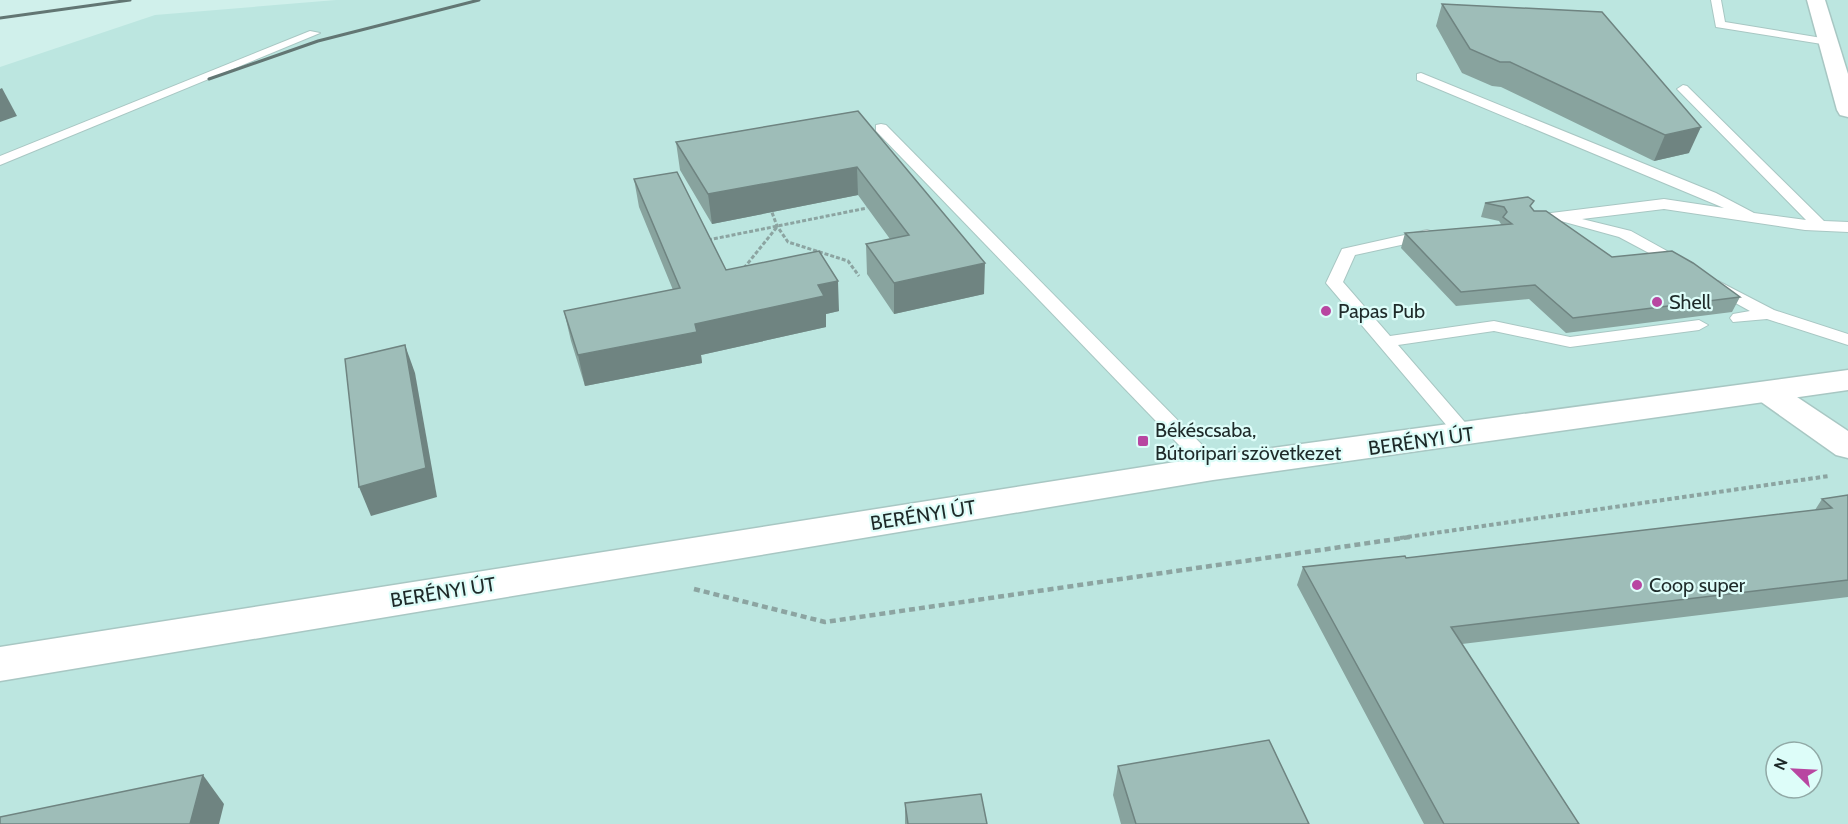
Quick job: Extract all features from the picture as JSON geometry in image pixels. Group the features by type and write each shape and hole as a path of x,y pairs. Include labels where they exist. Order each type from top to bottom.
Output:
{"street":[{"path":"1816,0 1848,110"},
{"name":"BERÉNYI ÚT","path":"0,664 1213,468 1466,435 1848,380"},
{"path":"1768,392 1842,461"}],"lane":[{"path":"1716,0 1720,26 1828,42"},
{"path":"0,161 314,33"},
{"path":"1421,77 1711,196 1747,214"},
{"path":"1683,88 1820,226"},
{"path":"881,128 1213,468"},
{"path":"1535,220 1664,204 1820,226 1848,227"},
{"path":"1558,217 1625,234 1768,314 1848,340"},
{"path":"1445,233 1348,252 1334,284 1466,435"},
{"path":"1739,318 1768,314"},
{"path":"1385,342 1494,326 1570,342 1699,325"}],"path":[{"path":"768,204 777,226 788,242 848,261 859,276"},
{"path":"701,241 867,208"},
{"path":"742,270 777,226"},
{"path":"689,588 825,622 1842,461"}],"shaded area":[{"path":"336,0 1848,0 1848,824 0,824 0,67 155,15"}],"building":[{"path":"1442,4 1602,12 1701,127 1665,135 1510,62 1500,62 1470,49"},
{"path":"858,111 985,263 894,283 866,244 909,235 857,167 708,194 676,142"},
{"path":"677,172 726,270 819,251 838,281 818,285 824,296 695,324 697,332 578,355 564,311 680,288 634,179"},
{"path":"1528,197 1534,201 1530,206 1534,211 1546,211 1612,257 1672,251 1693,263 1740,297 1573,318 1535,285 1461,292 1405,233 1512,224 1503,217 1507,212 1504,207 1485,203"},
{"path":"405,345 426,468 359,487 345,359"},
{"path":"1848,495 1848,580 1451,627 1579,824 1444,824 1303,567 1405,556 1406,558 1832,508 1822,499"},
{"path":"1269,740 1309,824 1136,824 1118,766"},
{"path":"203,775 190,824 0,824 0,817"},
{"path":"981,794 987,824 908,824 905,803"}],"railway":[{"path":"0,18 130,0"},
{"path":"209,79 318,41 479,0"}],"place":[{"name":"Shell","path":"1657,302"},
{"name":"Papas Pub","path":"1326,311"},
{"name":"Békéscsaba, Bútoripari szövetkezet","path":"1143,441"},
{"name":"Coop super","path":"1637,585"}]}
